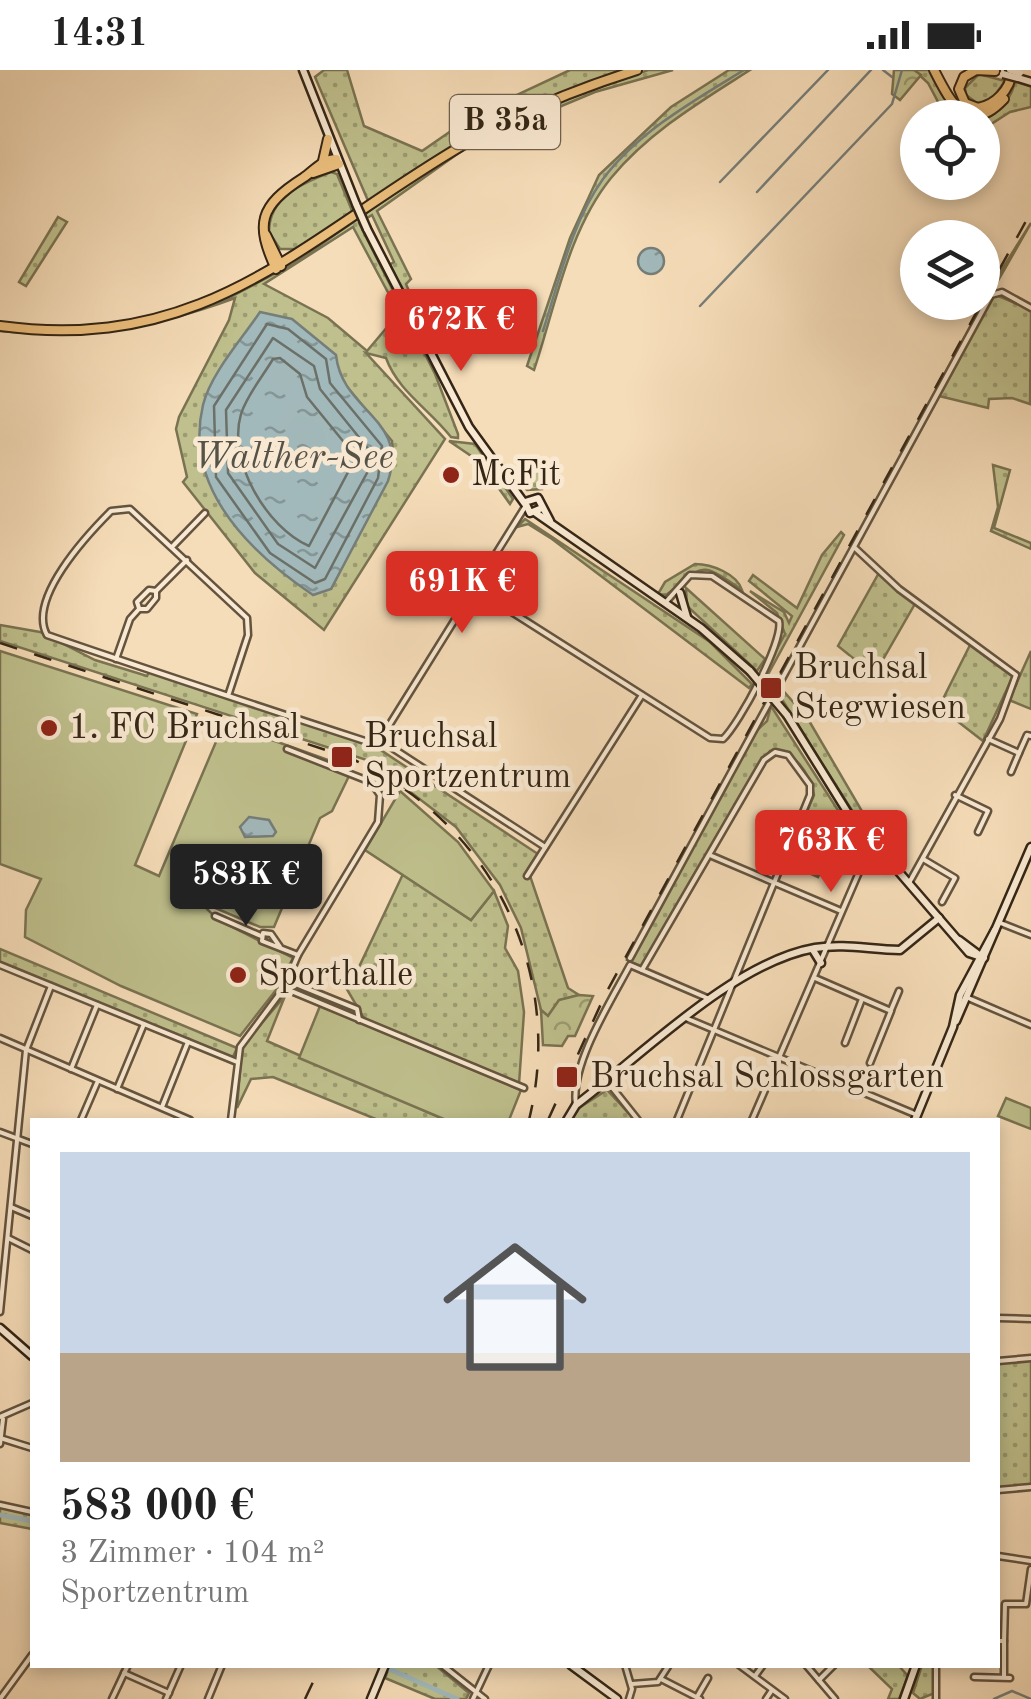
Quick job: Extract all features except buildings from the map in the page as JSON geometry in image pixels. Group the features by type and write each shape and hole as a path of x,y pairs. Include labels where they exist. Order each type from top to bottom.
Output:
{"main road":[{"name":"B 35a","path":"0,326 74,330 152,320 213,301 279,268 490,130 555,98 637,70"},
{"path":"934,70 955,108 971,114 990,111 1006,97 1008,73"},
{"path":"976,70 1008,73 984,107 965,103 959,89 964,77 976,70"},
{"path":"279,268 263,240 263,226 276,198 323,161 328,139"},
{"path":"323,161 337,162"},
{"path":"309,174 337,162"},
{"path":"263,226 279,268"},
{"path":"275,250 303,253"}],"street":[{"path":"303,70 356,204 463,418 514,489 553,526 688,618 750,672 786,715 868,838 969,953 982,957"},
{"path":"1008,73 1031,80"},
{"path":"576,1105 590,1044 630,962 994,292 1031,308"},
{"path":"380,740 514,521 531,507"},
{"path":"228,696 248,635 246,618 130,509 111,511 64,561 43,628 47,635 116,659 228,696 368,742 380,740 545,847"},
{"path":"172,546 205,514"},
{"path":"855,548 899,588 1016,675 988,738 909,883"},
{"path":"116,659 130,618 139,609 146,609 156,598 156,591 187,560"},
{"path":"474,588 714,740 729,733 771,654 780,625 770,611 708,574 690,575 668,604"},
{"path":"668,604 680,593 683,583"},
{"path":"680,593 688,618"},
{"path":"527,876 642,695"},
{"path":"1011,772 1027,735 1031,736"},
{"path":"988,738 1019,753"},
{"path":"230,1118 240,1047 284,988 298,955 378,822 380,809 372,782 286,749"},
{"path":"642,970 712,856 764,760 775,752 791,757 810,785 810,795 678,1118"},
{"path":"955,795 988,811 978,832"},
{"path":"688,1019 916,1118 964,996 1031,847"},
{"path":"712,856 842,912"},
{"path":"753,1118 866,856"},
{"path":"923,859 955,878 942,902"},
{"path":"926,929 927,904"},
{"path":"215,916 298,955"},
{"path":"568,1118 576,1105 711,1000 774,960 828,946 859,944 900,950 939,918"},
{"path":"962,941 994,930 1031,935"},
{"path":"261,936 268,932 280,947"},
{"path":"812,949 821,964"},
{"path":"630,962 711,1000"},
{"path":"0,965 237,1062"},
{"path":"814,978 891,1011"},
{"path":"288,981 357,1009 359,1020"},
{"path":"0,1312 26,1050 52,986"},
{"path":"284,988 524,1088"},
{"path":"870,1063 899,991"},
{"path":"964,996 1031,1024"},
{"path":"845,1043 862,999"},
{"path":"71,1069 97,1005"},
{"path":"117,1089 144,1024"},
{"path":"0,1038 180,1118"},
{"path":"162,1108 188,1042"},
{"path":"82,1118 98,1081"},
{"path":"607,1081 636,1118"},
{"path":"578,1084 594,1091"},
{"path":"0,1132 30,1143"},
{"path":"10,1206 30,1215"},
{"path":"8,1238 30,1249"},
{"path":"1000,1318 1031,1319"},
{"path":"0,1328 30,1354"},
{"path":"1000,1361 1031,1358"},
{"path":"30,1403 1,1417 0,1440 30,1448"},
{"path":"1000,1490 1031,1487"},
{"path":"0,1505 30,1512"},
{"path":"1000,1556 1031,1561"},
{"path":"1000,1604 1028,1606 1031,1570"},
{"path":"974,1677 1007,1678 1001,1641 1005,1604"},
{"path":"0,1699 30,1658"},
{"path":"112,1699 126,1668"},
{"path":"124,1673 167,1696 180,1668"},
{"path":"208,1699 220,1668"},
{"path":"371,1699 384,1668"},
{"path":"446,1668 485,1699"},
{"path":"472,1699 488,1668"},
{"path":"574,1668 617,1699"},
{"path":"626,1668 632,1684 629,1699"},
{"path":"661,1679 667,1668"},
{"path":"743,1668 785,1699"},
{"path":"755,1676 760,1668"},
{"path":"809,1668 835,1699"},
{"path":"819,1680 831,1668"},
{"path":"904,1699 915,1668"},
{"path":"936,1668 936,1699"},
{"path":"632,1684 661,1679 698,1698 708,1678"},
{"path":"766,1699 772,1690"},
{"path":"908,1690 914,1699"}],"green space":[{"path":"324,70 347,70 364,126 422,151 474,115 570,70 626,70 525,110 430,163 369,203 315,77"},
{"path":"648,70 673,70 595,92 533,118 531,114 524,117 463,150 377,211 411,279 406,284 414,303 409,305 389,265 394,262 372,215 359,223 435,374 458,438 451,437 406,390 386,358 366,353 445,439 324,630 255,573 183,482 187,477 176,429 179,417 229,320 235,298 148,324 124,328 221,302 293,264 445,158 531,112","holes":["353,227 399,313 367,351 328,318 264,284","339,377 392,441 394,463 331,589"]},
{"path":"729,70 750,70 658,132 626,161 596,199 573,246 534,370 527,366 570,238 599,175 671,107"},
{"path":"894,70 914,70 921,75 900,100 892,94"},
{"path":"914,70 931,70 946,100 937,100 928,83"},
{"path":"979,74 1005,81 988,100 973,100 966,95 965,88"},
{"path":"1015,81 1031,86 1031,107 1000,118 1000,106"},
{"path":"331,172 337,174 353,213 298,249 280,249 269,232 275,209 299,186"},
{"path":"58,217 67,222 26,286 19,282"},
{"path":"1031,223 1000,277 1000,272"},
{"path":"1000,297 1031,310 1030,404 1012,398 989,399 988,408 935,395 853,554 796,650 974,320 1000,320"},
{"path":"117,329 61,334 0,331"},
{"path":"449,441 475,444 513,499 510,504 480,462"},
{"path":"541,464 542,489 527,490 517,479"},
{"path":"993,465 1010,470 994,528 1031,543 1031,549 991,531 998,507"},
{"path":"525,519 710,642 752,684 749,688 552,539 528,524 517,527"},
{"path":"841,532 844,535 765,680 762,677 785,634 777,613 750,591 784,612 789,623 792,616 749,581 753,575 797,608 822,555"},
{"path":"695,564 723,571 742,590 716,573 701,570 666,595 658,594 665,582"},
{"path":"880,571 916,602 874,675 838,646"},
{"path":"686,588 765,659 757,671 687,606"},
{"path":"0,625 40,632 95,660 147,676 149,672 373,745 538,854 528,870 568,988 579,995 559,1000 548,1016 541,1010 521,928 500,885 456,827 370,761 0,641"},
{"path":"970,645 1013,676 983,741 939,707"},
{"path":"0,651 197,714 135,865 159,876 224,723 345,766 349,776 332,811 320,818 274,927 260,927 199,901 217,919 293,958 276,990 240,1036 121,986 25,937 26,910 41,879 0,864"},
{"path":"1031,651 1031,709 1009,700"},
{"path":"780,687 808,719 887,854 851,809 778,693"},
{"path":"771,706 841,815 863,840 857,842 840,827 818,877 785,862 814,795 800,764 786,754 770,751 642,968 627,960 755,732 767,721"},
{"path":"400,791 458,842 494,891 471,920 365,850"},
{"path":"403,874 471,920 494,891 508,926 505,948 518,971 524,1012 519,1084 365,1020 345,986 358,969"},
{"path":"0,949 237,1048 232,1059 0,962"},
{"path":"285,996 267,1041 441,1118 373,1118 273,1077 251,1079 237,1108 242,1046"},
{"path":"593,996 575,1036 568,1036 562,1046 543,1045 541,1010 548,1016 559,1000"},
{"path":"320,1006 521,1090 510,1118 441,1118 299,1058"},
{"path":"607,1090 633,1118 572,1118 579,1108"},
{"path":"1006,1098 1031,1108 1031,1129 998,1116"},
{"path":"1031,1358 1031,1486 1000,1489 1000,1360"},
{"path":"0,1507 30,1514 30,1529 0,1523"},
{"path":"389,1668 439,1668 469,1693 466,1699 435,1699 385,1678"},
{"path":"870,1668 901,1668 908,1676 899,1699 888,1699 892,1689"},
{"path":"921,1668 933,1668 937,1692 920,1699 913,1693"}],"water":[{"path":"651,248 660,252 664,261 660,270 651,274 642,270 638,261 642,252"},
{"name":"Walther-See","path":"260,312 292,319 336,355 350,390 390,443 388,481 331,589 313,595 246,539 227,516 203,464 199,436 207,393"},
{"path":"249,817 269,820 276,832 273,836 245,837 240,827"},
{"path":"252,846 267,852 253,884 233,878 230,868 243,864"}],"waterway":[{"path":"543,331 575,233 603,179 651,131 744,70"},
{"path":"720,182 828,70"},
{"path":"757,192 871,70"},
{"path":"883,70 892,77"},
{"path":"700,306 892,104 902,70"},
{"path":"0,1515 30,1521"},
{"path":"389,1669 457,1699"},
{"path":"994,1699 1012,1691 1031,1699"}],"railway":[{"path":"1000,268 1031,212"},
{"path":"549,1118 605,995 972,320"},
{"path":"0,643 350,758 399,785 442,820 478,861 506,906 526,956 536,1009 538,1064 529,1118"},
{"path":"305,1699 320,1668"}],"place":[{"name":"McFit","path":"451,475"},
{"name":"Bruchsal Stegwiesen","path":"771,688"},
{"name":"1. FC Bruchsal","path":"49,728"},
{"name":"Bruchsal Sportzentrum","path":"342,757"},
{"name":"Sporthalle","path":"238,975"},
{"name":"Bruchsal Schlossgarten","path":"567,1077"}]}
